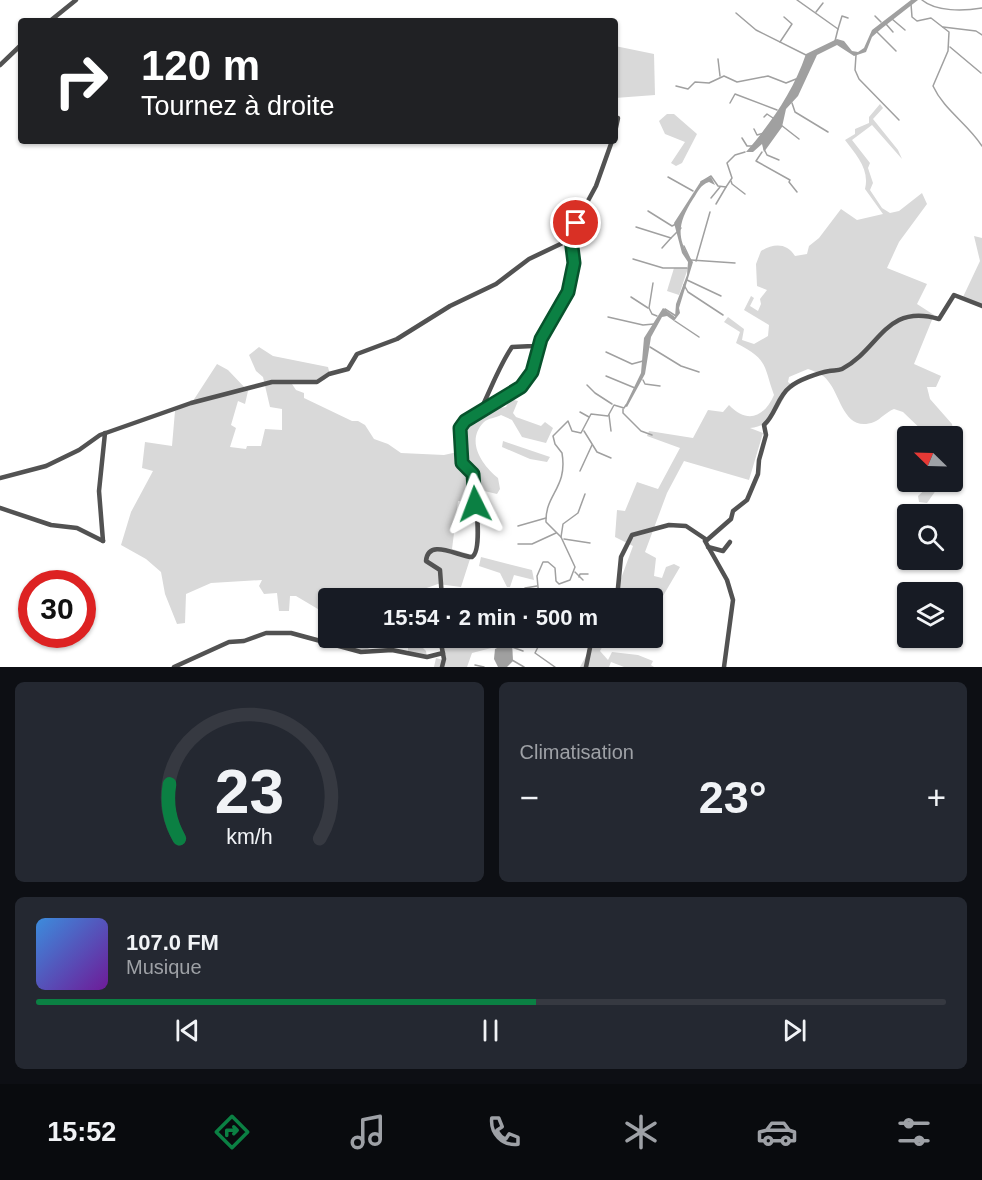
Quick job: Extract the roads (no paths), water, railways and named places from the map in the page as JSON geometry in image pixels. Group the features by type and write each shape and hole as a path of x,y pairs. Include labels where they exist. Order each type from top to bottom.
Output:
{"street":[{"path":"54,18 76,0"},
{"path":"0,64 18,48"},
{"path":"441,588 441,575 437,567 426,561 428,554 433,550 445,549 468,557 478,553 479,514 474,500 473,474 462,463 460,428 465,421 521,387 532,372 540,342 554,313 568,292 574,263 571,239 576,223 603,170 611,144"},
{"path":"0,478 46,466 105,433 191,403 269,383 317,382 329,374 348,369 357,354 399,338 450,306 495,284 533,256 571,239"},
{"path":"705,541 731,519 732,512 743,505 751,494 760,469 759,460 766,435 764,425 774,416 788,389 828,371 843,369 895,321 918,314 939,319 954,295 982,306"},
{"path":"479,412 498,377 501,363 513,347 540,342"},
{"path":"0,508 51,525 77,528 103,541 99,491 105,433"},
{"path":"618,588 621,557 632,535 669,525 692,528 705,541 727,580 733,600 724,667"},
{"path":"708,547 721,552 730,542"},
{"path":"174,667 229,642 244,641 266,633 291,633 361,652 392,650 427,657 443,653"},
{"path":"442,648 442,667"},
{"path":"586,667 590,648"}],"waterway":[{"path":"797,0 838,29 835,41"},
{"path":"922,0 942,9 982,8"},
{"path":"816,12 823,3"},
{"path":"911,4 912,17 917,21 931,18 949,32 948,51 933,86 943,102 982,146"},
{"path":"736,13 756,30 806,55"},
{"path":"838,29 842,16 848,18"},
{"path":"875,16 881,22"},
{"path":"780,42 792,24 784,17"},
{"path":"892,19 905,30"},
{"path":"886,24 893,32"},
{"path":"943,27 976,31 982,35"},
{"path":"876,31 896,51"},
{"path":"950,47 981,73"},
{"path":"856,55 855,70 859,79 899,120"},
{"path":"718,59 720,76"},
{"path":"676,86 688,89 695,82 709,83 724,76 737,82 768,76 786,83 796,79"},
{"path":"730,103 735,94 777,110"},
{"path":"792,103 795,112 828,132"},
{"path":"764,117 767,114 773,118"},
{"path":"781,125 799,139"},
{"path":"754,129 757,135 764,133"},
{"path":"742,138 747,146 752,146"},
{"path":"764,149 767,155 779,160"},
{"path":"701,182 711,176 718,186 726,187 732,178 727,163 735,155 745,152"},
{"path":"762,152 756,161 790,180 789,182 797,192"},
{"path":"668,177 693,191"},
{"path":"731,181 745,194"},
{"path":"711,198 720,187"},
{"path":"716,204 726,187"},
{"path":"648,211 672,226 676,224"},
{"path":"696,261 710,212"},
{"path":"636,227 671,238 681,228"},
{"path":"662,248 671,238"},
{"path":"684,246 691,261"},
{"path":"633,259 663,268 687,268"},
{"path":"691,260 735,263"},
{"path":"687,280 721,296"},
{"path":"653,283 649,308 652,314 657,316"},
{"path":"684,285 688,292 723,315"},
{"path":"631,297 648,308"},
{"path":"665,309 676,316"},
{"path":"608,317 643,325 654,324"},
{"path":"675,321 699,337"},
{"path":"650,347 681,366 699,372"},
{"path":"606,352 632,364 643,361"},
{"path":"606,376 635,388"},
{"path":"643,380 645,384 660,386"},
{"path":"587,385 612,404"},
{"path":"538,588 537,576 543,562 548,562 555,568 556,581 559,584 570,580 575,567 561,537 546,522 549,504 562,475 563,465 562,453 555,444 553,436 568,421 572,431 581,433 591,414 608,416 614,405 624,408 626,405"},
{"path":"623,409 623,413 641,431 652,435"},
{"path":"580,412 589,417"},
{"path":"609,415 611,431"},
{"path":"584,431 597,452 611,458"},
{"path":"580,471 592,445"},
{"path":"561,537 563,524 578,513 585,494"},
{"path":"518,526 546,518"},
{"path":"518,544 532,544 556,533"},
{"path":"564,539 590,543"},
{"path":"575,572 583,580"},
{"path":"579,577 580,574 588,574"},
{"path":"525,588 537,586"},
{"path":"515,648 523,651"},
{"path":"538,648 535,653 555,667"},
{"path":"512,660 524,667"},
{"path":"475,665 484,667"}]}
